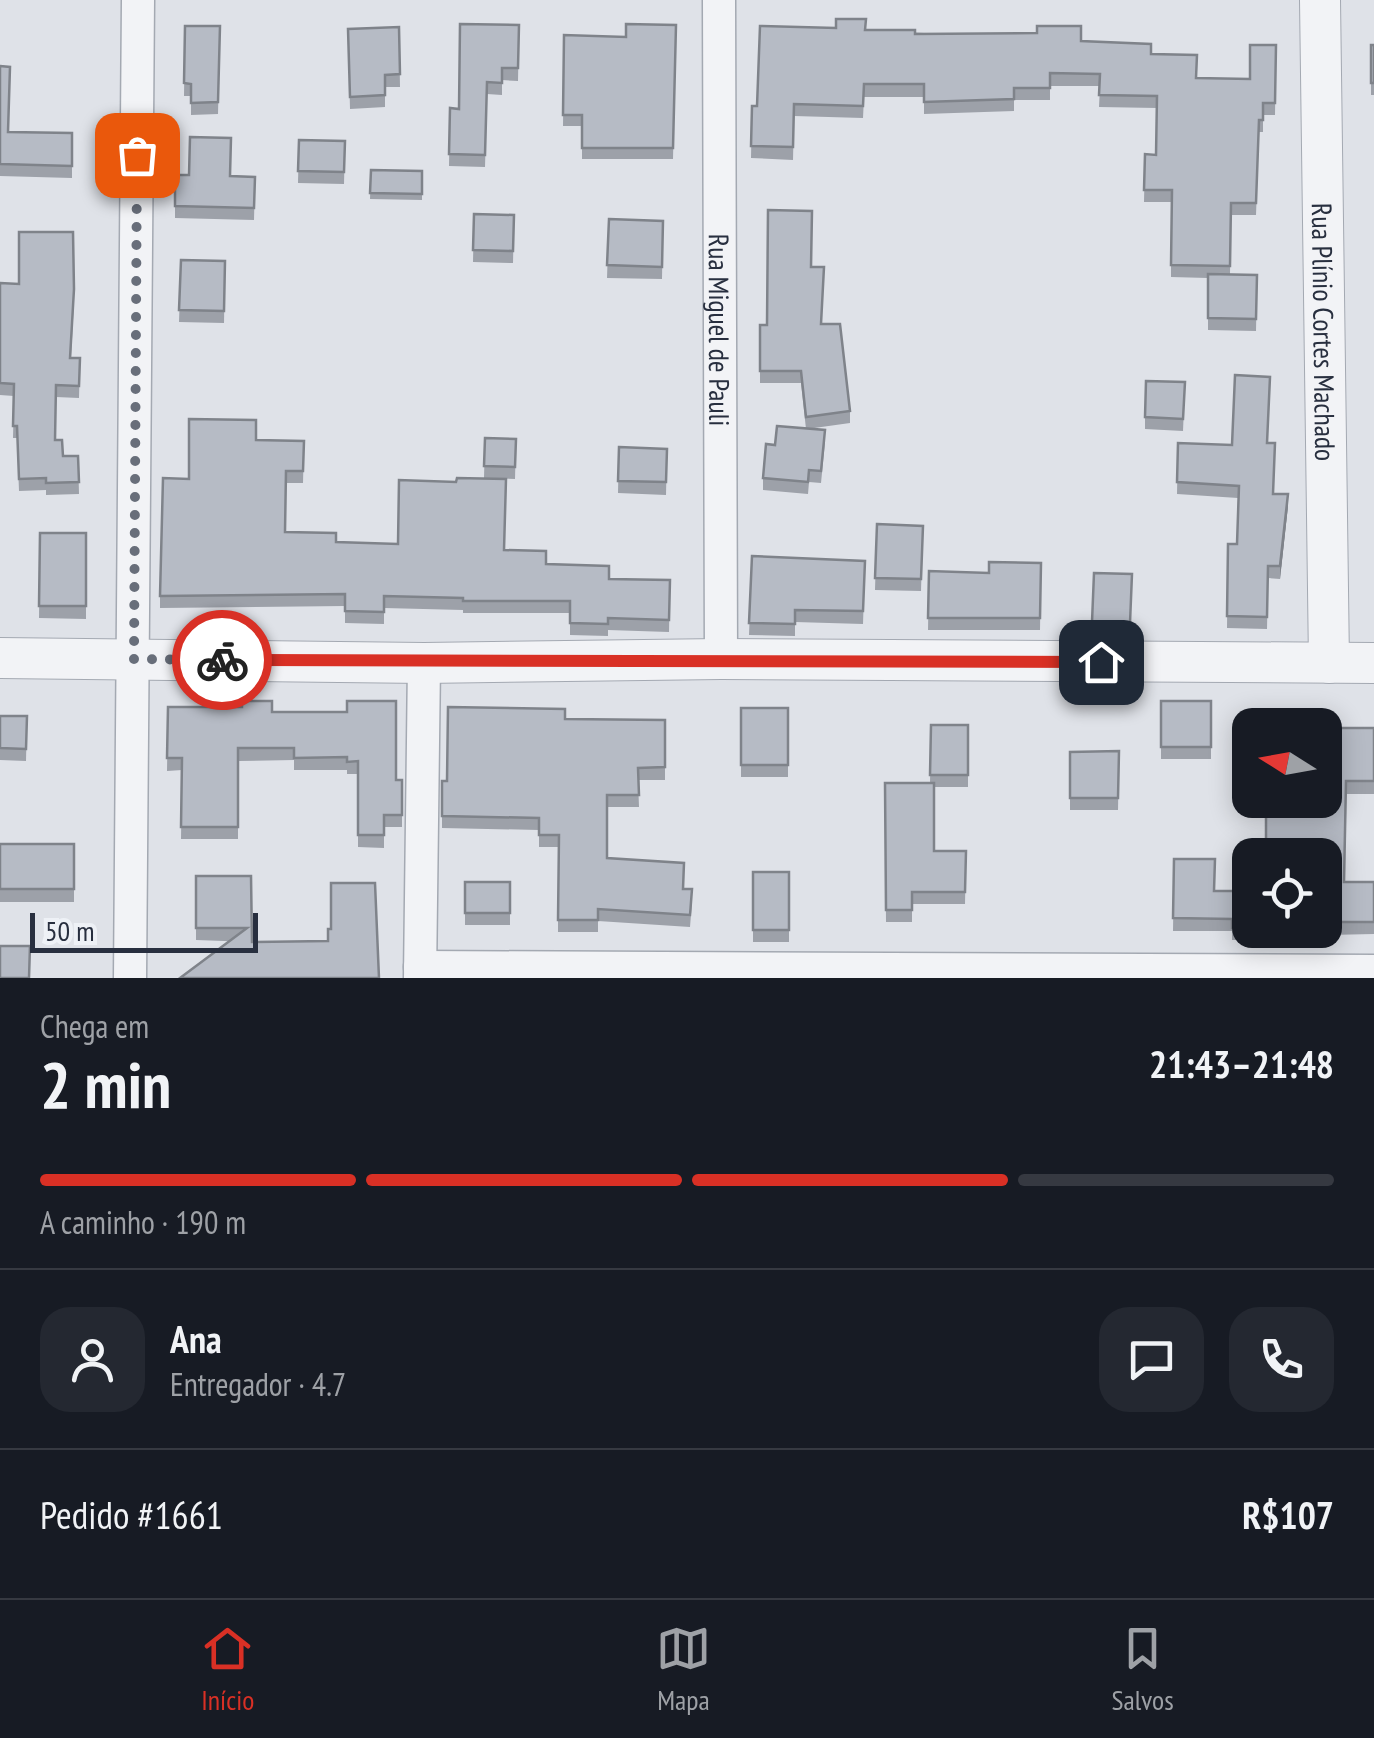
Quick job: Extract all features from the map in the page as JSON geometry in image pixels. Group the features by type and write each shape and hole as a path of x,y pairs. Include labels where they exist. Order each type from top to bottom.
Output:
{"street":[{"path":"130,978 138,0"},
{"name":"Rua Miguel de Pauli","path":"720,0 722,659"},
{"name":"Rua Plínio Cortes Machado","path":"1320,0 1328,663"},
{"path":"0,658 1374,664"},
{"path":"424,662 420,972 1374,971"}],"building":[{"path":"836,19 866,19 865,30 915,30 915,34 1037,33 1037,26 1081,26 1081,41 1151,44 1151,54 1197,55 1196,78 1250,79 1250,45 1276,45 1275,103 1263,103 1263,120 1259,120 1256,203 1231,203 1230,266 1171,265 1172,190 1144,190 1145,154 1156,155 1157,96 1099,95 1100,74 1050,73 1050,88 1014,88 1014,99 924,102 924,84 864,84 863,106 794,104 793,147 751,146 760,26 836,28"},
{"path":"460,24 519,25 518,68 502,68 502,83 487,82 485,155 449,154 450,108 459,109"},
{"path":"626,24 676,25 673,148 582,148 582,115 563,115 564,35 626,37"},
{"path":"185,26 220,26 218,102 191,103 191,84 184,83"},
{"path":"399,27 400,74 385,75 385,95 350,97 348,29"},
{"path":"1374,45 1374,83 1371,83"},
{"path":"0,66 10,67 8,132 72,133 72,166 0,164"},
{"path":"190,137 231,138 230,176 255,177 254,208 175,206 175,175 189,175"},
{"path":"299,140 345,141 344,172 298,171"},
{"path":"371,170 422,171 422,194 370,193"},
{"path":"768,210 812,211 811,267 824,267 821,324 840,324 850,411 806,417 801,371 760,371 760,325 767,325"},
{"path":"474,214 514,215 513,251 473,250"},
{"path":"609,219 663,221 662,267 607,265"},
{"path":"19,232 73,232 70,358 80,358 79,386 56,385 55,440 62,440 63,456 78,456 79,482 19,479 17,426 13,426 14,384 0,383 0,283 19,284"},
{"path":"181,260 225,261 224,311 179,310"},
{"path":"1208,274 1257,275 1256,319 1208,318"},
{"path":"1235,375 1270,377 1267,443 1275,443 1273,494 1288,494 1280,566 1268,566 1267,617 1227,616 1228,544 1237,544 1239,486 1177,482 1178,443 1232,445"},
{"path":"1146,381 1185,382 1183,419 1145,417"},
{"path":"189,419 256,420 256,440 304,441 303,471 286,471 285,532 336,533 336,542 398,544 399,480 506,479 504,550 546,551 546,564 609,566 609,579 670,580 669,620 608,618 608,624 570,623 570,601 384,596 384,612 345,611 345,594 160,596 163,478 189,479"},
{"path":"777,426 825,430 821,471 809,470 808,482 763,478 766,444 775,445"},
{"path":"485,438 516,439 515,467 484,466"},
{"path":"619,447 667,449 666,482 618,481"},
{"path":"877,524 923,526 921,579 875,578"},
{"path":"40,533 86,533 86,606 39,606"},
{"path":"752,556 865,561 863,611 795,610 795,624 749,623"},
{"path":"989,562 1041,563 1040,618 928,618 929,571 989,573"},
{"path":"1094,573 1132,574 1130,623 1092,622"},
{"path":"242,701 272,701 272,712 347,712 347,701 396,701 396,780 402,780 402,815 384,815 384,835 358,835 358,761 347,762 347,757 294,758 294,748 238,748 238,827 181,827 182,758 167,758 168,707 242,707"},
{"path":"1161,701 1211,701 1211,747 1161,747"},
{"path":"448,707 565,709 565,719 665,720 665,767 638,768 639,795 607,795 607,858 684,863 683,889 692,889 690,915 598,909 598,920 558,920 559,835 539,835 539,818 442,816 442,781 447,781"},
{"path":"741,708 788,708 788,765 741,765"},
{"path":"0,716 27,716 26,749 0,748"},
{"path":"931,725 968,725 968,775 930,775"},
{"path":"1342,728 1374,728 1374,781 1346,781 1344,882 1374,882 1374,922 1342,922 1342,838 1266,838 1266,818 1342,818"},
{"path":"1119,751 1118,798 1070,798 1070,752"},
{"path":"885,783 934,783 934,851 966,851 965,892 912,892 912,910 886,910"},
{"path":"0,844 74,844 74,889 0,889"},
{"path":"1174,859 1215,859 1214,891 1232,891 1232,919 1173,918"},
{"path":"753,872 789,872 789,930 753,930"},
{"path":"196,876 251,876 252,942 328,941 331,883 375,883 379,978 180,978 247,928 196,928"},
{"path":"465,882 510,882 510,913 465,913"},
{"path":"0,946 30,946 29,978 0,978"}],"way so far":[{"path":"137,155 134,659 222,660"}],"route":[{"path":"222,660 1101,662"}]}
